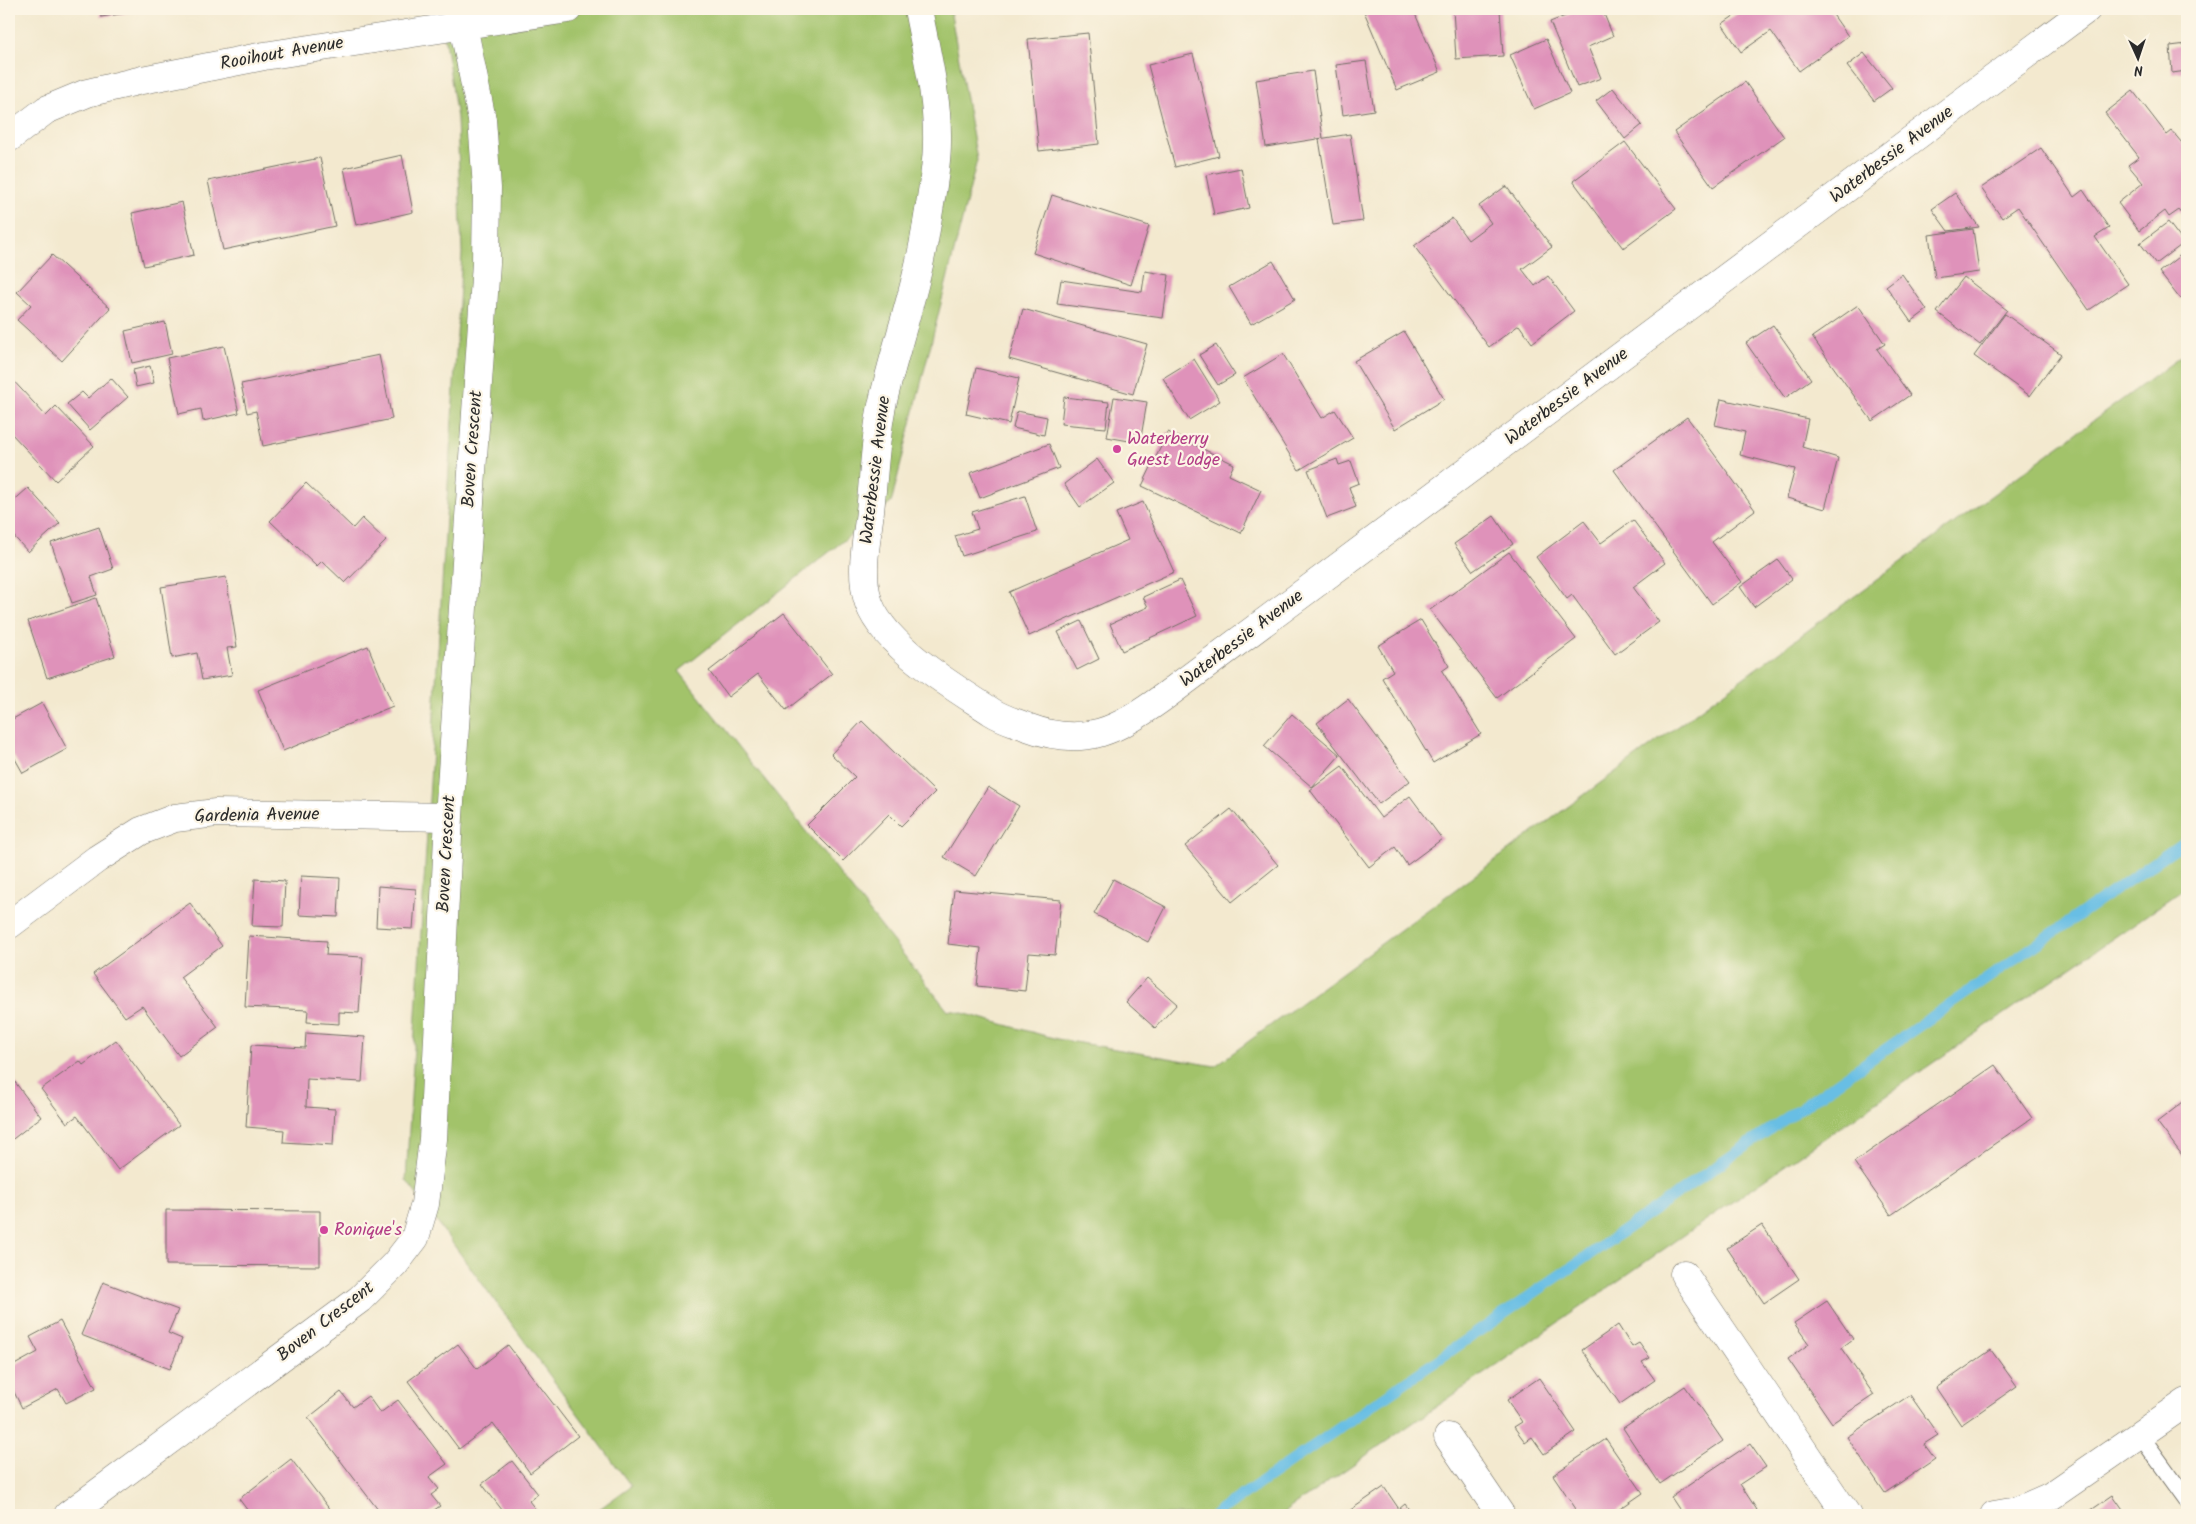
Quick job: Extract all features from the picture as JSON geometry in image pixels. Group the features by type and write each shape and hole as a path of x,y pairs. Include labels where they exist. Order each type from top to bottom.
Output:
{"street":[{"name":"Rooihout Avenue","path":"9,138 46,110 87,93 460,17 568,9"},
{"name":"Waterbessie Avenue","path":"918,9 932,85 937,142 927,225 913,293 883,402 864,567 867,598 880,622 911,656 960,691 1001,717 1034,730 1068,738 1104,732 1138,715 1158,701 2088,9"},
{"name":"Boven Crescent","path":"68,1515 360,1299 395,1264 415,1238 425,1204 433,1140 449,817 486,264 487,188 482,120 460,17"},
{"name":"Gardenia Avenue","path":"9,925 97,859 142,831 175,818 216,813 449,817"},
{"path":"1684,1274 1847,1515"},
{"path":"1994,1515 2017,1511 2051,1496 2187,1402"},
{"path":"1448,1437 1501,1515"}],"lane":[{"path":"2140,1435 2187,1500"}],"green space":[{"path":"440,9 950,9 977,160 891,503 679,671 948,1011 951,1010 1057,1039 1215,1066 2187,352 2187,887 1280,1515 591,1515 631,1486 406,1180 462,253 457,118"}],"building":[{"path":"99,9 144,9 145,10 101,17"},
{"path":"1363,9 1413,9 1440,72 1397,90"},
{"path":"1453,9 1500,9 1503,56 1456,59"},
{"path":"1583,9 1602,9 1613,36 1588,47 1601,78 1577,87 1550,22"},
{"path":"1744,9 1829,9 1848,36 1799,71 1771,31 1741,52 1722,24"},
{"path":"1088,33 1099,144 1039,151 1028,39"},
{"path":"1546,39 1570,93 1534,109 1510,55"},
{"path":"2187,44 2187,71 2172,73 2170,46"},
{"path":"1864,53 1892,88 1874,101 1847,66"},
{"path":"1193,54 1219,156 1175,167 1148,65"},
{"path":"1366,61 1374,110 1343,115 1336,65"},
{"path":"1313,71 1323,138 1266,147 1256,80"},
{"path":"1745,82 1784,137 1713,187 1674,132"},
{"path":"1613,88 1642,125 1625,139 1596,101"},
{"path":"2133,91 2167,135 2172,131 2187,149 2187,220 2179,210 2169,217 2165,211 2139,231 2118,203 2143,183 2128,165 2139,157 2105,113"},
{"path":"1350,134 1363,221 1333,225 1319,139"},
{"path":"1625,142 1676,209 1623,248 1573,181"},
{"path":"2041,148 2074,197 2083,190 2109,228 2095,237 2128,284 2089,310 2018,207 2002,218 1981,188"},
{"path":"402,155 413,212 356,225 344,168"},
{"path":"320,158 335,226 223,250 208,181"},
{"path":"1241,168 1249,208 1214,215 1206,175"},
{"path":"1506,186 1552,247 1522,269 1535,286 1548,276 1574,311 1532,343 1519,325 1489,347 1414,246 1452,218 1468,240 1491,223 1479,206"},
{"path":"1955,193 1979,227 1948,231 1932,209"},
{"path":"1052,195 1149,226 1131,285 1033,253"},
{"path":"182,202 194,255 144,266 132,213"},
{"path":"2168,222 2184,243 2156,264 2140,243"},
{"path":"1973,229 1979,272 1935,278 1929,235"},
{"path":"2187,250 2187,294 2180,299 2159,272"},
{"path":"52,255 110,308 62,361 17,320 31,305 17,292"},
{"path":"1273,261 1295,299 1251,324 1229,287"},
{"path":"1145,271 1169,275 1163,318 1057,304 1061,280 1142,292"},
{"path":"1902,274 1927,310 1911,322 1886,286"},
{"path":"1964,277 2007,310 1980,345 1937,312"},
{"path":"1858,305 1885,344 1877,349 1910,395 1872,421 1812,337"},
{"path":"1023,309 1147,344 1133,394 1009,359"},
{"path":"2005,314 2061,354 2030,396 1974,356"},
{"path":"165,322 172,354 132,363 125,331"},
{"path":"1773,325 1811,379 1785,398 1746,343"},
{"path":"1404,332 1444,399 1395,429 1354,361"},
{"path":"1216,345 1235,375 1218,385 1199,355"},
{"path":"224,346 239,413 203,421 201,409 179,414 167,358"},
{"path":"1283,354 1322,418 1335,410 1353,438 1299,470 1243,378"},
{"path":"379,355 392,419 263,446 256,411 247,413 241,384"},
{"path":"1194,359 1220,401 1189,420 1163,378"},
{"path":"150,366 154,383 136,387 133,370"},
{"path":"976,368 1019,378 1009,424 966,414"},
{"path":"9,376 46,416 56,406 94,446 56,481 9,431"},
{"path":"111,378 128,397 90,430 67,404 82,392 88,398"},
{"path":"1064,397 1109,402 1106,428 1061,424"},
{"path":"1114,397 1147,402 1140,443 1107,437"},
{"path":"1721,399 1808,419 1802,447 1838,458 1825,509 1787,498 1795,469 1740,455 1745,432 1715,425"},
{"path":"1017,411 1047,417 1044,435 1013,428"},
{"path":"1687,417 1755,510 1712,542 1742,582 1712,604 1614,470"},
{"path":"1168,432 1234,464 1229,475 1261,490 1241,533 1142,486"},
{"path":"1049,444 1059,468 980,498 970,473"},
{"path":"1097,459 1114,483 1080,507 1064,484"},
{"path":"1337,459 1339,465 1351,461 1359,483 1349,487 1356,507 1327,518 1308,470"},
{"path":"306,483 353,528 362,518 386,541 345,583 322,561 317,566 270,521"},
{"path":"28,488 60,523 28,552 9,531 9,505"},
{"path":"1025,496 1037,532 962,556 955,536 978,529 972,512"},
{"path":"1143,502 1174,572 1029,636 1009,592 1128,540 1116,513"},
{"path":"1494,516 1513,544 1473,571 1454,544"},
{"path":"1633,520 1665,563 1633,587 1659,622 1615,654 1572,595 1567,599 1536,557 1584,521 1601,543"},
{"path":"99,527 113,569 91,577 97,595 72,603 51,543"},
{"path":"1509,552 1576,639 1497,698 1430,610"},
{"path":"1778,560 1792,579 1754,607 1740,587"},
{"path":"226,577 237,647 227,648 232,675 202,680 197,653 172,658 161,587"},
{"path":"1180,580 1197,616 1122,651 1110,624 1148,607 1143,597"},
{"path":"96,598 115,656 47,678 28,621"},
{"path":"784,613 832,674 786,710 758,674 728,697 709,671"},
{"path":"1421,620 1449,666 1442,671 1481,734 1433,763 1382,678 1393,671 1378,646"},
{"path":"1081,621 1099,659 1077,670 1058,632"},
{"path":"368,646 393,706 283,751 258,690"},
{"path":"1348,699 1410,781 1379,804 1317,723"},
{"path":"42,703 67,749 23,773 9,748 9,721"},
{"path":"1292,714 1340,755 1312,787 1264,746"},
{"path":"862,721 935,792 901,826 889,814 843,861 807,825 855,777 831,754"},
{"path":"1342,766 1381,818 1410,796 1442,839 1407,865 1395,847 1369,867 1310,790"},
{"path":"988,787 1019,806 976,876 944,857"},
{"path":"1231,809 1278,865 1232,902 1185,846"},
{"path":"301,876 340,878 338,917 299,915"},
{"path":"255,879 285,881 283,927 252,926"},
{"path":"1113,879 1166,907 1148,942 1094,914"},
{"path":"378,886 416,889 413,929 376,927"},
{"path":"954,890 1061,900 1055,955 1029,953 1025,991 977,986 981,948 948,944"},
{"path":"190,903 222,946 180,977 218,1027 179,1056 142,1006 125,1017 93,974"},
{"path":"249,936 327,941 326,955 363,957 359,1013 339,1012 339,1024 307,1022 308,1010 245,1007"},
{"path":"1147,978 1177,1004 1155,1028 1126,1002"},
{"path":"306,1033 365,1037 362,1082 307,1079 306,1107 335,1109 333,1145 283,1142 284,1130 246,1127 251,1045 305,1048"},
{"path":"116,1040 179,1125 118,1170 77,1116 67,1123 41,1089 80,1061 83,1065"},
{"path":"1995,1065 2032,1118 1891,1215 1854,1162"},
{"path":"12,1078 41,1117 9,1142 9,1081"},
{"path":"2187,1099 2187,1157 2185,1159 2157,1122"},
{"path":"166,1210 320,1211 320,1266 166,1265"},
{"path":"1762,1225 1799,1279 1764,1303 1727,1248"},
{"path":"103,1282 178,1310 168,1333 182,1339 170,1369 81,1335"},
{"path":"1827,1301 1853,1339 1841,1348 1874,1395 1832,1423 1788,1359 1809,1344 1794,1323"},
{"path":"60,1321 96,1388 66,1403 58,1389 22,1408 9,1382 9,1368 38,1352 30,1337"},
{"path":"1618,1325 1632,1347 1639,1343 1650,1358 1642,1362 1655,1380 1620,1404 1582,1350"},
{"path":"458,1344 477,1369 508,1345 578,1436 530,1473 493,1423 459,1449 408,1381"},
{"path":"1991,1350 2017,1386 1961,1425 1936,1388"},
{"path":"1539,1378 1576,1432 1544,1454 1532,1437 1525,1442 1514,1427 1522,1422 1507,1400"},
{"path":"1685,1386 1723,1441 1660,1484 1623,1428"},
{"path":"341,1392 353,1407 368,1396 380,1413 398,1400 447,1464 429,1477 439,1489 431,1495 440,1506 427,1515 382,1515 308,1418"},
{"path":"1910,1395 1938,1435 1924,1444 1935,1459 1885,1493 1847,1437"},
{"path":"1606,1439 1643,1493 1611,1515 1568,1515 1576,1509 1553,1475"},
{"path":"1750,1444 1766,1467 1740,1484 1757,1510 1749,1515 1683,1515 1671,1497"},
{"path":"291,1459 334,1515 251,1515 239,1499"},
{"path":"512,1461 538,1494 529,1501 540,1515 506,1515 482,1484"},
{"path":"1384,1487 1399,1509 1405,1504 1413,1515 1352,1515 1349,1511"},
{"path":"2113,1495 2127,1515 2084,1515"}],"waterway":[{"path":"1214,1515 2187,840"}],"place":[{"name":"Waterberry Guest Lodge","path":"1117,449"},
{"name":"Ronique's","path":"324,1230"}]}
